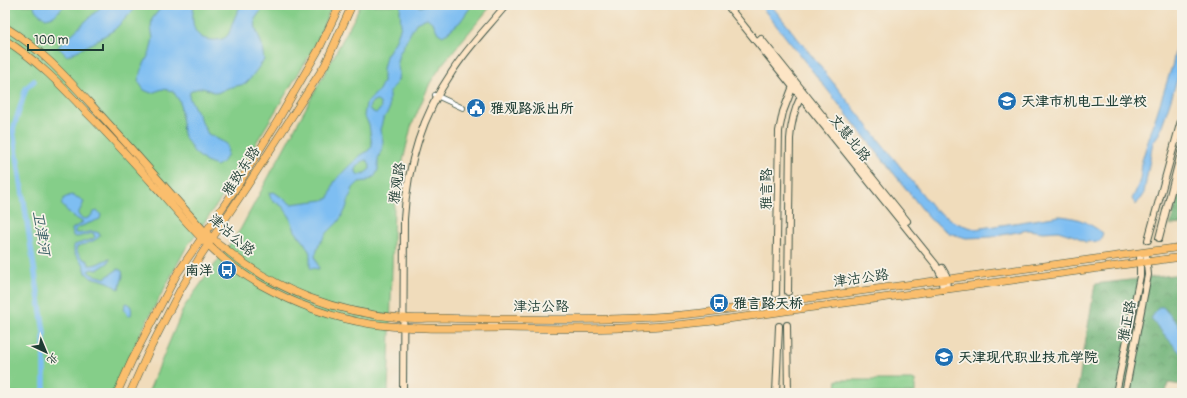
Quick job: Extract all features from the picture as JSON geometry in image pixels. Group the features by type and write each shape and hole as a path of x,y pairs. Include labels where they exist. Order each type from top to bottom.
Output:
{"main road":[{"name":"雅致东路","path":"118,393 132,360 177,274 238,185 278,120 319,49 340,5"},
{"name":"雅致东路","path":"130,393 148,353 179,292 325,65 352,5"},
{"name":"雅观路","path":"402,393 404,219 406,191 411,164 420,134 436,95 453,66 502,5"},
{"name":"雅观路","path":"436,95 458,64 506,5"},
{"name":"文慧北路","path":"727,5 936,264 944,280"},
{"name":"文慧北路","path":"733,5 941,265 945,290"},
{"name":"津沽公路","path":"5,27 20,36 56,66 206,232 237,259 284,287 330,305 357,312 402,318 598,320 649,318 701,313 1182,247"},
{"name":"津沽公路","path":"5,40 34,60 62,86 124,150 201,239 233,266 261,285 311,308 330,315 355,321 402,327 552,328 677,325 1182,257"},
{"name":"雅言路","path":"776,294 779,131 783,112 793,86"},
{"name":"雅言路","path":"788,292 790,139 793,116 801,96"},
{"path":"1148,240 1182,117"},
{"path":"1159,238 1182,149"},
{"name":"雅正路","path":"1125,393 1148,275 1143,253"},
{"name":"雅正路","path":"1116,393 1144,262"},
{"path":"788,325 788,393"},
{"path":"776,393 776,366 779,326"}],"street":[{"path":"436,95 463,108"},
{"path":"776,366 788,365"}],"green space":[{"path":"5,5 332,5 314,48 226,192 186,248 138,338 115,393 5,393"},
{"path":"360,5 492,5 444,62 430,83 411,127 398,182 394,208 388,393 148,393 184,307 240,230"},
{"path":"1182,183 1182,224 1170,225"},
{"path":"1182,274 1182,385 1168,383 1166,393 1077,393 1095,284"},
{"path":"837,380 915,380 915,393 836,393"}],"water":[{"path":"34,5 65,5 54,16 46,18 38,13"},
{"path":"103,5 139,5 114,30 67,56 58,47"},
{"path":"163,5 194,5 193,23 197,33 205,39 218,40 227,36 229,33 241,5 265,5 255,19 256,29 262,45 264,60 250,79 245,84 228,88 217,93 204,88 198,88 190,92 189,97 208,134 227,144 228,152 226,157 217,166 206,162 194,152 183,134 180,102 173,91 163,89 151,93 144,90 138,81 141,70 150,52 153,38 151,28 152,19"},
{"path":"401,5 417,5 421,7 424,5 472,5 460,22 443,36 438,33 433,23 427,18 416,23 399,54 397,62 399,72 398,80 389,93 389,110 383,119 380,130 383,141 378,159 378,170 375,176 367,181 359,182 353,188 345,211 319,245 315,256 319,269 310,268 310,253 304,242 295,231 290,217 283,207 271,199 269,193 274,192 291,204 329,198 334,182 372,146 369,124 364,116 366,104 379,90 383,82 383,69 386,56 395,42 401,26","holes":["373,101 380,103 381,108 377,113 369,109","366,160 370,165 370,169 365,173 358,175 356,172 356,167"]},
{"path":"760,5 771,5 935,210 956,223 975,229 1060,216 1073,218 1088,223 1103,233 1100,241 1085,242 1077,237 1058,231 1043,232 1028,230 991,237 966,238 949,233 930,219"},
{"path":"1182,23 1182,64 1159,134 1153,142 1144,193 1136,205 1132,199 1141,176 1142,160 1173,63 1178,32"},
{"path":"71,195 84,202 78,214 80,217 85,219 90,217 94,212 98,211 101,215 100,219 75,230 75,233 96,232 99,233 100,236 87,244 78,246 76,249 77,251 80,256 88,261 89,265 95,265 104,260 110,259 108,263 97,270 92,269 88,271 91,274 105,278 118,269 122,271 123,276 119,289 108,282 91,278 86,273 84,265 74,253 74,245 95,237 93,233 77,237 73,236 72,229 83,222 72,216 61,204 64,198"},
{"path":"128,303 132,310 131,315 128,316 124,309 125,304"},
{"path":"1158,307 1163,307 1182,329 1182,355 1151,319"}],"waterway":[{"name":"卫津河","path":"34,81 26,88 13,130 44,332 44,393"}],"place":[{"name":"天津市机电工业学校","path":"1007,101"},
{"name":"雅观路派出所","path":"476,108"},
{"name":"南洋","path":"227,270"},
{"name":"雅言路天桥","path":"719,303"},
{"name":"天津现代职业技术学院","path":"944,357"}]}
